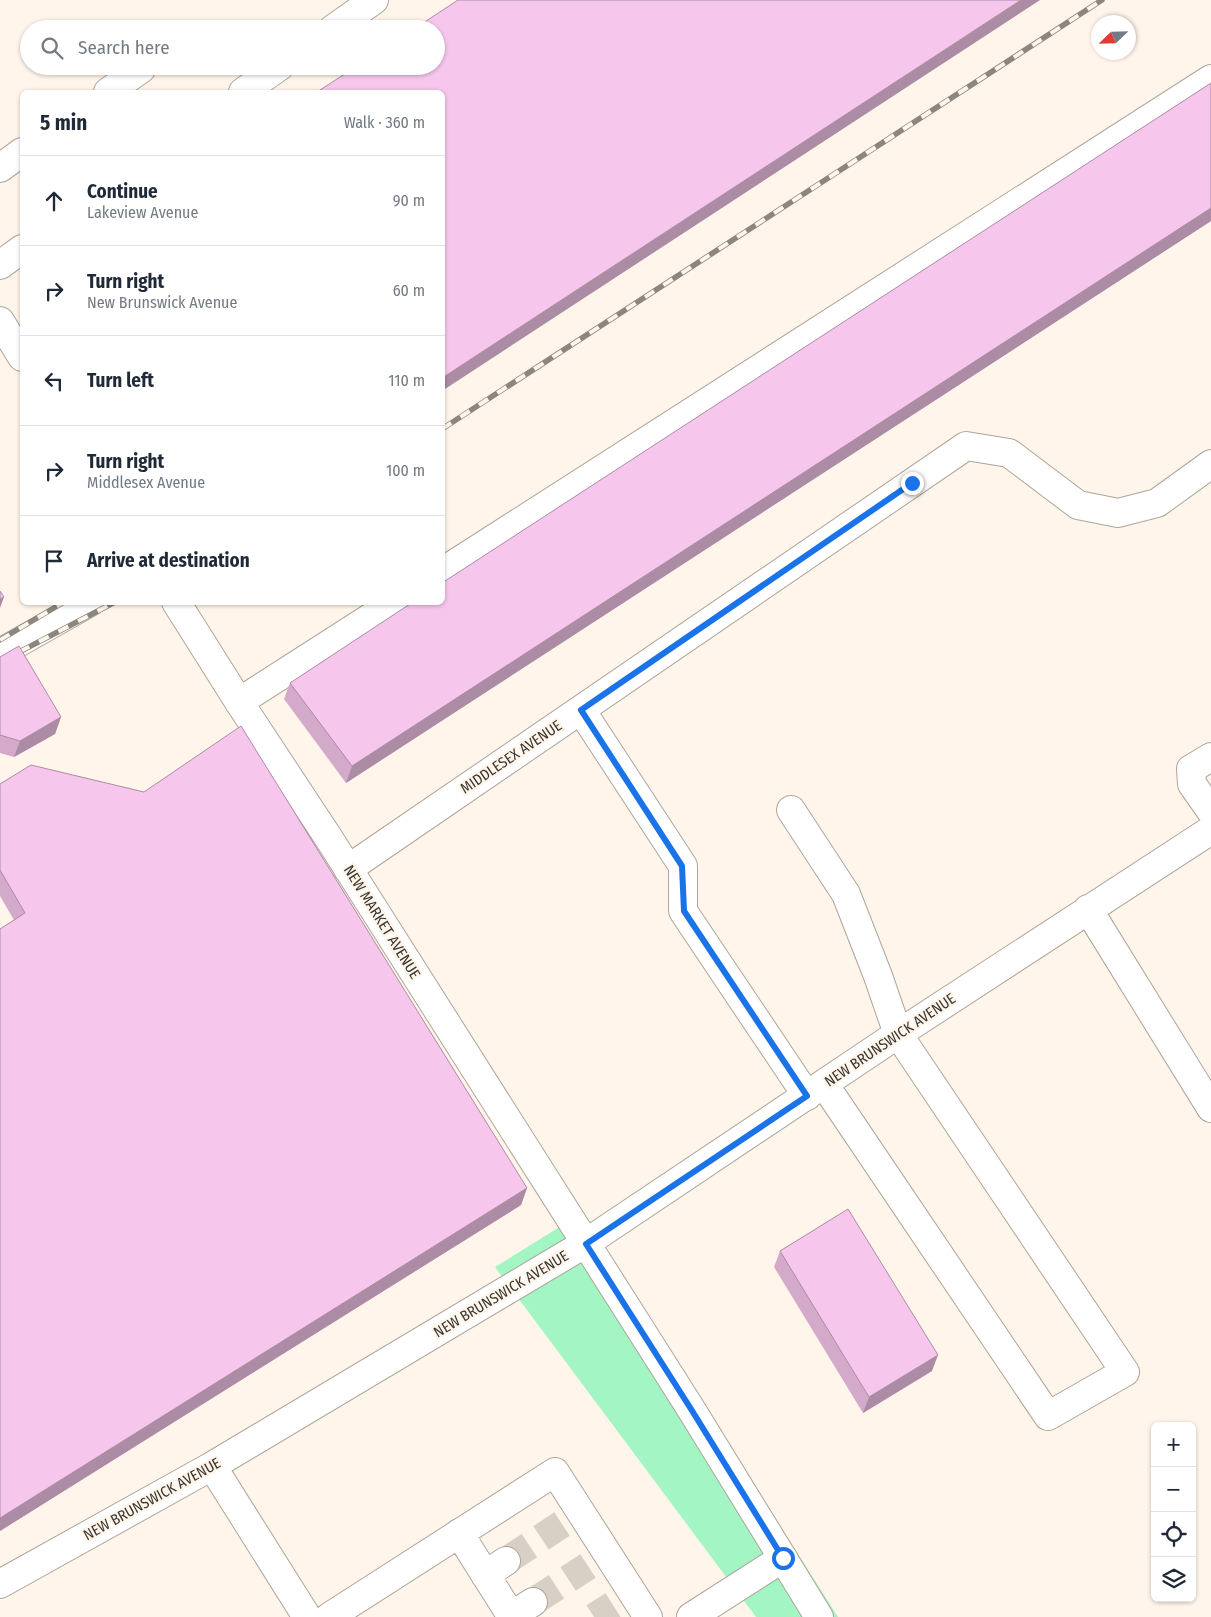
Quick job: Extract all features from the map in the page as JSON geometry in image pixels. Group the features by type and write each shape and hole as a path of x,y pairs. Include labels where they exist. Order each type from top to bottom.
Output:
{"street":[{"path":"346,20 374,0"},
{"path":"111,90 132,75"},
{"path":"246,90 267,75"},
{"path":"445,570 1211,80"},
{"path":"0,168 20,153"},
{"path":"0,265 20,250"},
{"path":"0,321 20,354"},
{"name":"MIDDLESEX AVENUE","path":"348,869 966,446 1009,453 1078,505 1118,513 1157,504 1211,464"},
{"path":"0,653 85,605"},
{"name":"NEW MARKET AVENUE","path":"178,605 691,1409 819,1617"},
{"path":"240,702 390,605"},
{"path":"581,710 682,866 684,911 816,1090 1048,1416 1126,1372 898,1034 846,894 791,810"},
{"path":"1211,757 1192,769 1192,784 1211,811"},
{"name":"NEW BRUNSWICK AVENUE","path":"0,1584 212,1466 586,1244 898,1034 1211,830"},
{"path":"1088,909 1211,1108"},
{"path":"212,1466 307,1617"},
{"path":"328,1617 555,1472 571,1518 622,1599 648,1617"},
{"path":"459,1533 496,1568 519,1612"},
{"path":"691,1617 783,1558"}],"green space":[{"path":"582,1213 838,1617 756,1617 495,1267"}],"building":[{"path":"458,0 1021,0 445,376 445,90 320,90 343,75 445,75 445,20 428,20"},
{"path":"1211,83 1211,208 352,766 290,683 408,605 445,605 445,581"},
{"path":"0,591 4,597 0,599"},
{"path":"19,646 61,717 20,741 0,735 0,657"},
{"path":"241,726 527,1188 0,1518 0,929 25,913 0,870 0,784 31,765 144,792"},
{"path":"848,1209 938,1355 869,1397 780,1251"}],"tunnel":[{"path":"506,1561 562,1524"},
{"path":"533,1602 588,1566"},
{"path":"594,1617 613,1605"}],"railway":[{"path":"445,427 1102,0"},
{"path":"0,640 59,605"},
{"path":"0,662 109,605"}],"route":[{"path":"783,1558 586,1244 807,1096 684,911 682,866 581,710 912,483"}]}
